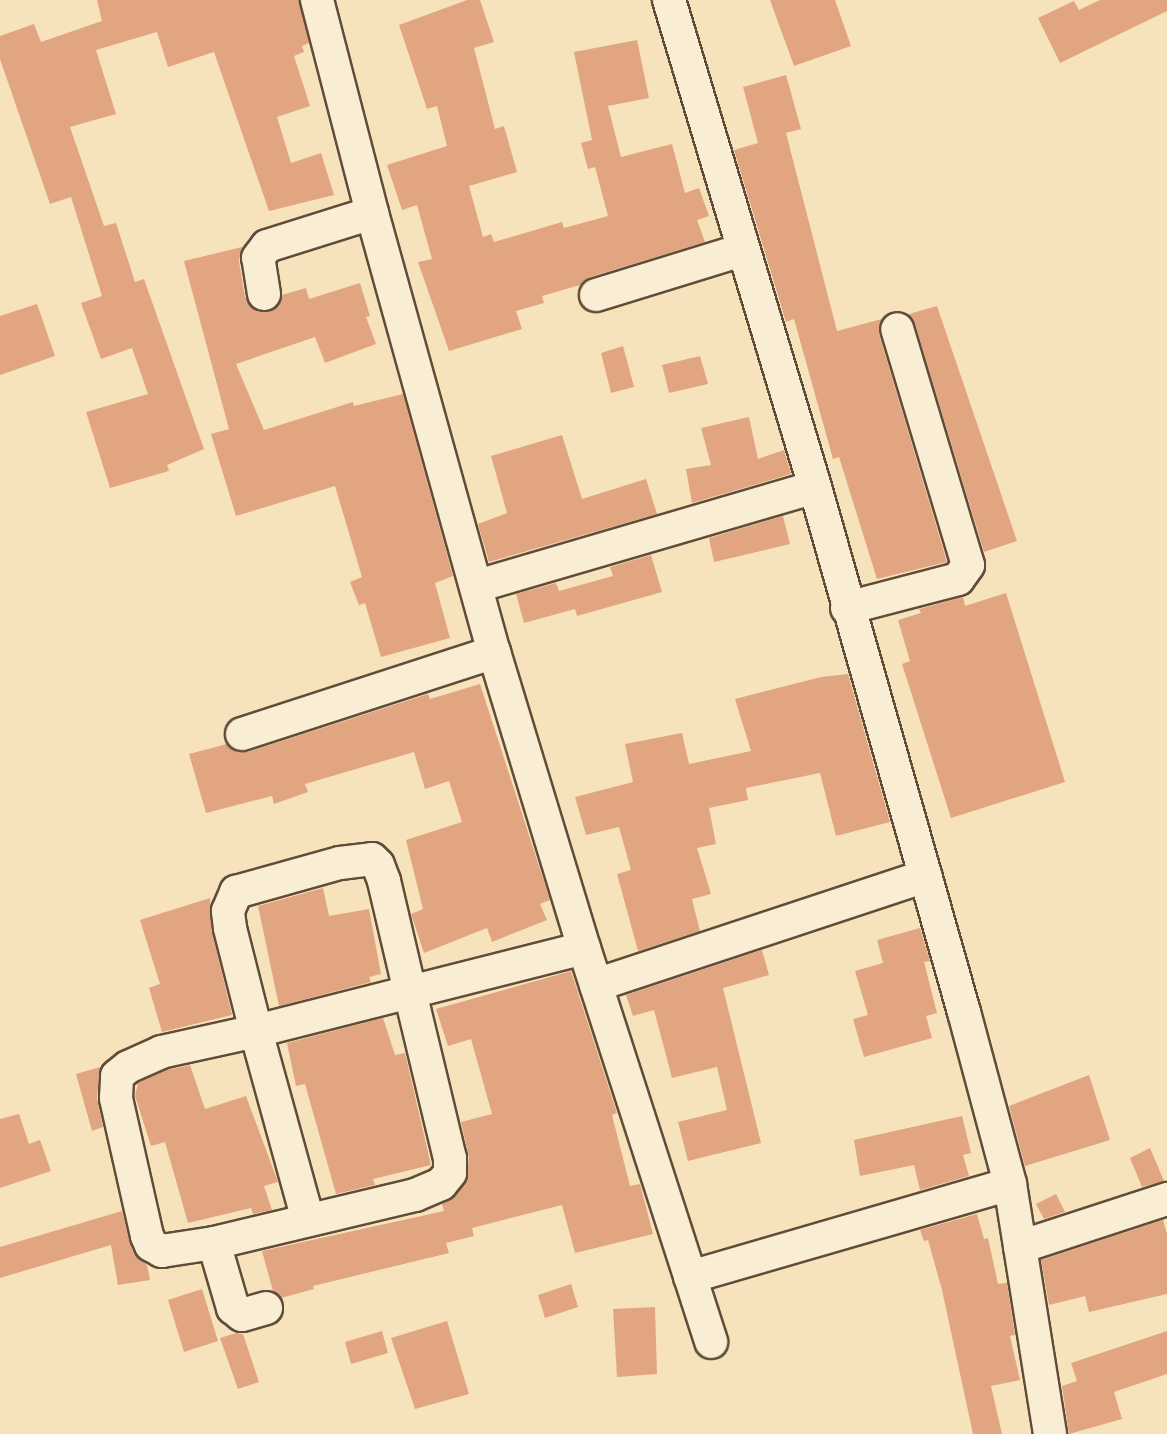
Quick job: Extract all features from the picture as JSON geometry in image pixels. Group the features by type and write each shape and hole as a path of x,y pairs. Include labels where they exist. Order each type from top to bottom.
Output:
{"street":[{"path":"317,0 372,213 494,652 584,948 711,1342"},
{"path":"669,0 815,487 1010,1184 1050,1434"},
{"path":"264,294 258,258 267,246 372,213"},
{"path":"596,295 742,250"},
{"path":"847,608 958,579 968,565 897,329"},
{"path":"477,586 815,487"},
{"path":"242,734 494,652"},
{"path":"308,1220 256,1031 230,928 228,911 232,897 253,886 340,863 372,859 378,865 410,992 450,1158 450,1173 441,1184 415,1195 214,1243 162,1251 151,1245 116,1098 117,1076 140,1059 161,1052 256,1031 410,992 584,948"},
{"path":"596,985 925,876"},
{"path":"690,1277 1010,1184"},
{"path":"1020,1247 1167,1199"},
{"path":"214,1243 233,1308 242,1315 266,1308"}],"building":[{"path":"97,0 299,0 309,43 302,46 304,52 294,56 310,106 277,117 291,163 321,153 334,195 269,211 214,52 168,67 157,32 96,50 116,114 70,127 104,226 116,223 135,282 144,279 204,449 167,465 169,471 110,488 86,412 148,394 132,348 101,359 81,303 102,296 71,197 50,204 0,59 0,36 34,24 41,42 102,21"},
{"path":"467,0 480,0 494,42 474,48 495,129 504,126 517,172 469,186 483,237 491,234 494,242 562,222 564,228 608,216 595,167 588,169 581,143 592,140 574,52 637,40 649,98 608,106 621,157 672,144 685,193 699,188 709,216 697,220 705,242 590,277 580,285 542,296 544,303 516,311 522,329 449,351 418,262 432,259 417,205 402,210 387,165 447,146 437,106 427,109 399,25"},
{"path":"770,0 835,0 851,46 794,66"},
{"path":"1100,0 1167,0 1167,11 1060,63 1038,18 1074,1 1079,10"},
{"path":"786,75 801,129 786,133 837,331 882,319 879,334 947,562 877,579 839,457 833,459 794,319 786,322 734,150 758,143 743,87"},
{"path":"242,247 239,261 245,297 258,312 275,309 282,295 306,288 309,299 360,283 370,316 366,317 376,344 325,363 315,337 236,364 264,430 353,402 354,406 403,394 453,576 435,583 450,638 381,657 365,603 359,605 350,582 362,577 335,486 236,516 211,434 229,429 184,261"},
{"path":"37,304 55,356 0,375 0,316"},
{"path":"937,306 1017,541 984,552 915,324 909,314"},
{"path":"623,346 634,387 611,393 601,353"},
{"path":"700,356 708,384 669,393 662,365"},
{"path":"749,417 758,459 784,450 791,474 692,503 686,469 711,465 701,428"},
{"path":"562,435 582,499 646,479 657,514 489,562 478,524 507,513 491,456"},
{"path":"783,516 790,544 714,562 709,538"},
{"path":"651,555 662,592 577,616 575,609 524,623 516,594 556,583 559,591 613,576 610,567"},
{"path":"1006,593 1065,782 951,818 902,664 910,661 898,620 921,613 919,609 963,597 965,606"},
{"path":"848,674 890,822 836,836 820,773 746,788 748,800 709,808 716,844 697,848 711,894 692,899 700,931 638,951 617,874 631,870 619,827 586,835 575,797 633,782 625,744 682,733 689,764 751,751 735,699 821,677"},
{"path":"480,684 550,900 540,904 547,920 492,942 487,928 424,953 411,914 423,909 406,840 462,822 449,781 425,789 414,752 305,784 308,792 274,804 272,796 206,813 189,754 227,744 237,752 248,752 428,694 430,699"},
{"path":"323,888 329,916 369,909 381,974 369,977 371,982 279,1006 258,906"},
{"path":"210,898 212,932 232,1015 162,1032 149,988 160,984 140,920"},
{"path":"920,928 930,961 924,962 937,1013 926,1016 932,1038 864,1057 853,1019 868,1015 855,971 883,963 877,940"},
{"path":"762,950 769,975 723,988 761,1143 688,1161 678,1122 727,1110 717,1067 672,1078 654,1010 633,1016 626,995"},
{"path":"571,971 617,1113 612,1115 630,1186 640,1184 653,1234 575,1253 562,1205 472,1228 474,1236 446,1243 449,1253 313,1286 314,1289 281,1298 273,1291 262,1251 444,1211 442,1204 465,1185 469,1158 461,1122 492,1114 471,1039 448,1046 436,1009"},
{"path":"383,1018 395,1055 405,1053 431,1165 373,1179 375,1185 336,1194 305,1084 296,1086 287,1043"},
{"path":"190,1065 205,1109 246,1096 278,1182 264,1186 272,1210 253,1214 251,1208 188,1223 165,1142 151,1146 135,1096 138,1083 167,1070"},
{"path":"100,1067 97,1098 103,1127 92,1131 76,1074"},
{"path":"1089,1075 1110,1140 1025,1166 1009,1106"},
{"path":"19,1114 29,1144 40,1140 51,1171 0,1188 0,1119"},
{"path":"962,1116 971,1153 963,1155 969,1176 920,1190 914,1165 860,1176 854,1140"},
{"path":"1150,1148 1164,1181 1142,1187 1130,1158"},
{"path":"1056,1194 1065,1212 1044,1219 1036,1204"},
{"path":"122,1211 134,1254 147,1265 150,1280 118,1285 111,1245 0,1278 0,1247"},
{"path":"977,1214 984,1239 988,1238 998,1284 1007,1283 1015,1335 1010,1336 1020,1380 991,1386 1002,1434 973,1434 942,1290 928,1240 924,1241 920,1230"},
{"path":"1163,1220 1167,1234 1167,1294 1089,1312 1085,1296 1049,1305 1041,1260"},
{"path":"571,1284 578,1307 545,1318 538,1295"},
{"path":"202,1289 218,1341 184,1352 168,1300"},
{"path":"655,1307 657,1374 617,1377 613,1309"},
{"path":"447,1321 469,1394 415,1409 391,1338"},
{"path":"382,1331 388,1353 351,1364 345,1342"},
{"path":"1167,1331 1167,1374 1114,1392 1122,1419 1069,1434 1062,1386 1077,1381 1071,1363"},
{"path":"243,1334 259,1382 238,1389 220,1338"}]}
